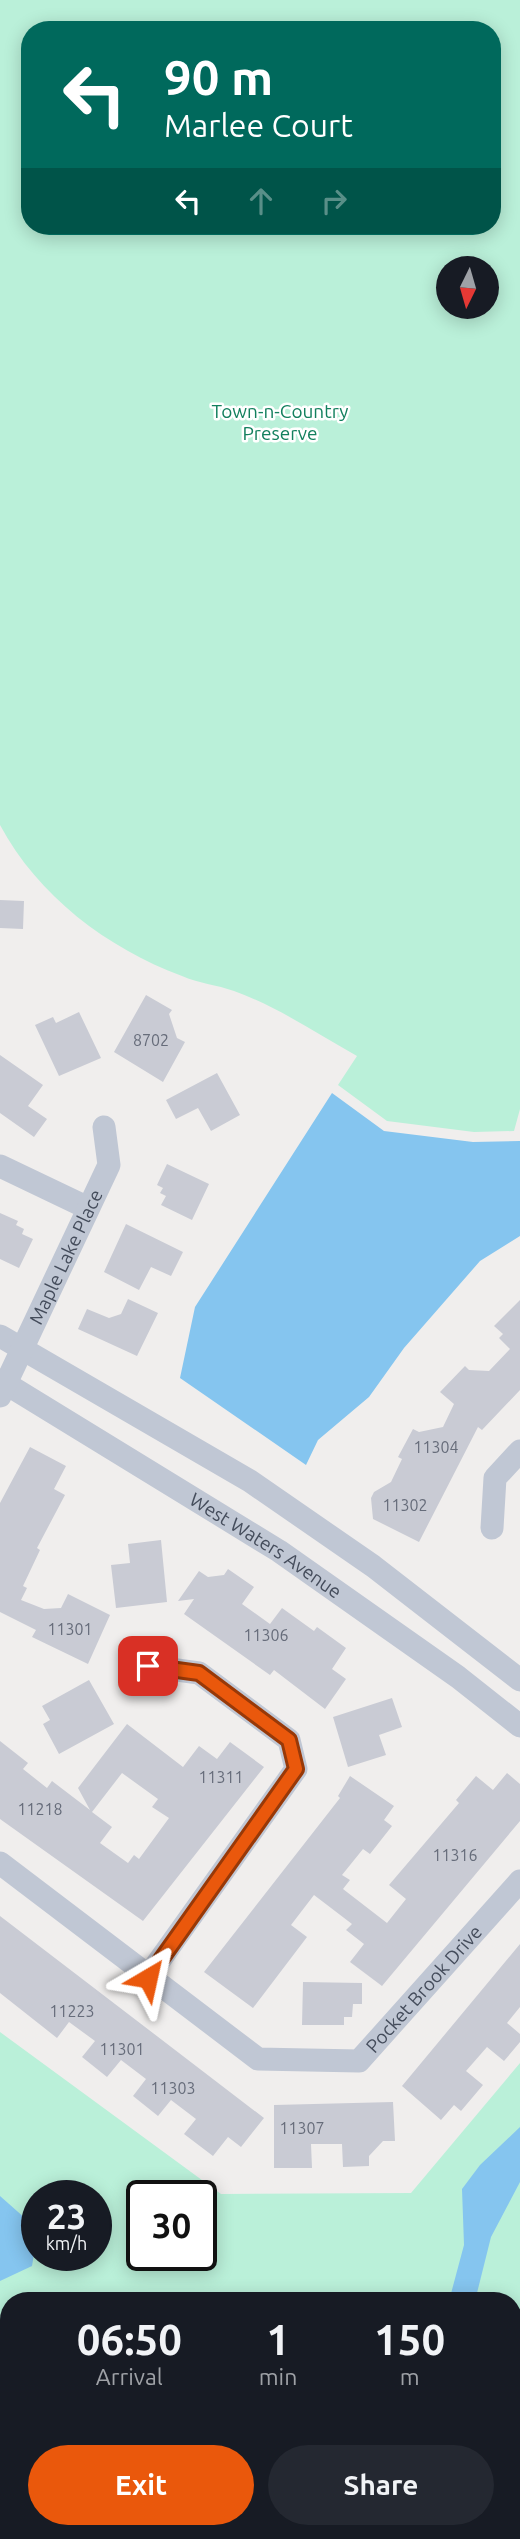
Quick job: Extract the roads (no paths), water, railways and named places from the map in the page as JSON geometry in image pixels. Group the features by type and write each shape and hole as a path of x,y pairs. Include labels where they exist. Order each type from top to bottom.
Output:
{"street":[{"name":"Maple Lake Place","path":"2,1386 24,1350 109,1165 103,1127"},
{"path":"0,1167 88,1208"},
{"path":"0,1336 250,1481 373,1566 520,1680"},
{"name":"West Waters Avenue","path":"2,1386 279,1550 458,1677 520,1726"},
{"path":"492,1528 495,1478 520,1451"},
{"path":"148,1666 199,1673 289,1740 296,1769 148,1978"},
{"name":"Pocket Brook Drive","path":"0,1863 258,2059 359,2061 520,1881"}],"water":[{"path":"332,1093 384,1131 473,1142 520,1141 520,1236 480,1261 404,1348 369,1397 318,1440 306,1465 180,1378 195,1307"},
{"path":"520,2127 520,2182 491,2237 477,2292 451,2292 464,2245 462,2189 480,2165"},
{"path":"0,2196 21,2215 21,2271 0,2281"}],"park label":[{"name":"Town-n-Country Preserve","path":"280,422"}]}
